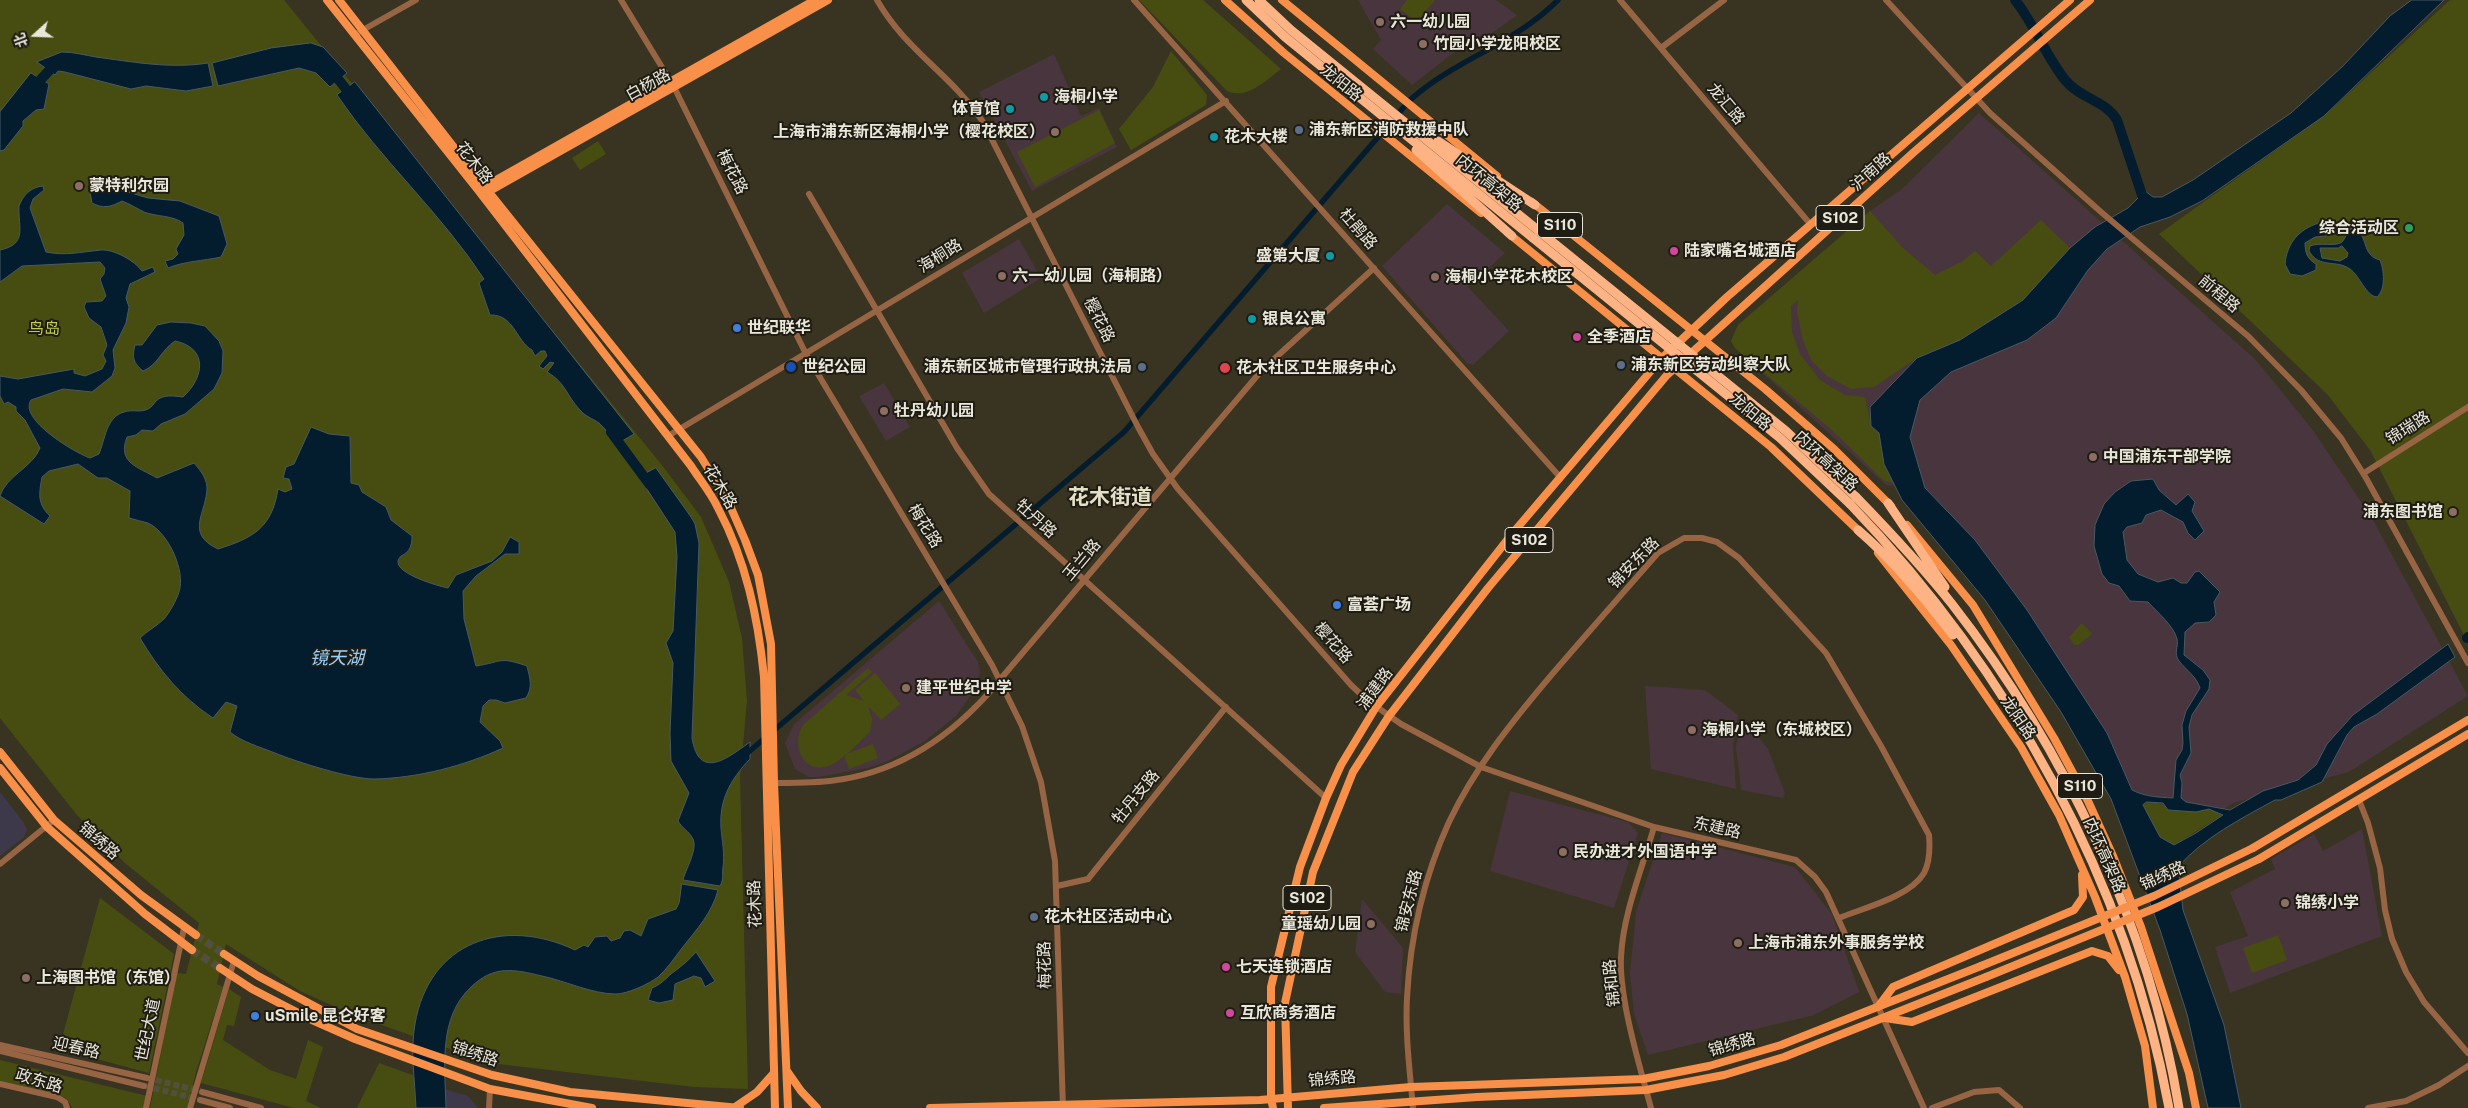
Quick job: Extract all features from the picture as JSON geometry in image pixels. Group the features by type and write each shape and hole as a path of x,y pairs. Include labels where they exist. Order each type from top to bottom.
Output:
{"highway":[{"name":"内环高架路","path":"1246,0 1286,37 1367,104 1386,112"},
{"name":"内环高架路","path":"1258,0 1404,127 1536,234 1786,431 1917,562 1976,636 2006,678 2046,742 2104,860 2145,970 2181,1108"},
{"path":"1386,112 1404,127 1512,236"},
{"path":"1404,127 1449,150 1536,205"},
{"name":"内环高架路","path":"1853,500 1942,610 1982,665 2018,720 2068,811 2105,894 2144,1005 2164,1083 2168,1108"},
{"path":"1888,502 1976,636"},
{"path":"1858,530 1880,549 1923,596 2018,720"}],"main road":[{"name":"花木路","path":"326,0 701,457 728,501 758,575 771,644 774,741 770,783 775,1108"},
{"name":"花木路","path":"339,0 668,436 718,507 748,579 761,645 788,1108"},
{"name":"白杨路","path":"672,84 815,0"},
{"name":"白杨路","path":"483,190 672,84 828,0"},
{"name":"龙阳路","path":"1225,0 1272,44 1373,127 1512,236 1789,463 1858,530 1933,621 2026,753 2065,828 2095,898 2124,977 2145,1046 2153,1108"},
{"name":"龙阳路","path":"1282,0 1398,96 1704,340 1814,431 1888,502 1973,605 1996,646 2038,709 2079,784 2113,856 2141,927 2189,1072 2196,1108"},
{"name":"沪南路","path":"1661,359 1691,330 2070,0"},
{"name":"沪南路","path":"1674,368 2090,0"},
{"name":"浦建路","path":"1273,1108 1271,1098 1271,987 1300,867 1326,798 1342,765 1376,707 1512,534 1661,359"},
{"name":"浦建路","path":"1288,1108 1285,1003 1313,872 1353,772 1388,716 1488,588 1674,368"},
{"name":"锦绣路","path":"930,1108 1063,1106 1271,1098 1411,1087 1643,1079 1753,1054 1878,1007 2154,896 2253,848 2468,720"},
{"name":"锦绣路","path":"1324,1108 1413,1105 1646,1090 1732,1072 1784,1057 2158,907 2259,859 2468,734"},
{"name":"锦绣路","path":"0,752 54,820 142,895 184,928 196,935"},
{"name":"锦绣路","path":"0,768 47,827 180,943 192,950"},
{"path":"1878,1007 1893,987 2044,923 2077,907 2083,897 2084,884 2065,828"},
{"path":"1883,1018 1912,1022 2092,951 2108,956 2124,977"},
{"name":"锦绣路","path":"224,954 258,976 357,1029 492,1075 570,1092 740,1108"},
{"name":"锦绣路","path":"220,968 252,989 312,1020 447,1074 490,1090 592,1108"},
{"path":"786,1070 801,1091 817,1108"},
{"path":"735,1108 757,1092 774,1073"}],"street":[{"path":"354,35 416,0"},
{"name":"梅花路","path":"621,0 672,84 806,354 1000,680 1022,726 1038,770 1051,827 1057,886 1063,1106"},
{"name":"樱花路","path":"877,0 903,38 950,80 977,113 1138,426 1170,478 1345,678 1376,707"},
{"name":"杜鹃路","path":"1134,0 1560,477"},
{"name":"龙汇路","path":"1620,0 1811,226"},
{"path":"1661,48 1724,0"},
{"name":"前程路","path":"1886,0 1976,99 2101,212 2213,306 2275,362 2336,432 2364,473 2468,663"},
{"name":"海桐路","path":"668,436 1226,101"},
{"name":"牡丹路","path":"808,194 966,463 990,494 1326,798"},
{"name":"玉兰路","path":"770,783 840,780 875,772 900,762 943,737 978,705 1000,680 1262,370 1374,268"},
{"name":"锦瑞路","path":"2364,473 2468,407"},
{"name":"锦安东路","path":"1413,1105 1407,1012 1410,965 1416,926 1441,842 1460,801 1481,767 1523,709 1658,553 1684,538 1702,538 1717,542 1739,558 1826,653 1881,746 1929,835 1930,848 1924,874 1908,890 1839,918"},
{"name":"牡丹支路","path":"1057,886 1088,879 1226,707"},
{"name":"东建路","path":"1376,707 1388,716 1481,767 1654,827 1796,860 1815,877 1826,892 1924,1108"},
{"path":"2359,800 2368,823 2380,868 2385,910 2392,939 2406,972 2424,1002 2468,1053"},
{"path":"0,864 54,820"},
{"name":"锦和路","path":"1651,1108 1624,991 1621,958 1626,925 1654,827"},
{"name":"世纪大道","path":"146,1108 184,928"},
{"path":"190,1108 234,962"},
{"name":"迎春路","path":"0,1045 147,1078"},
{"name":"迎春路","path":"0,1051 144,1086"},
{"path":"2368,1108 2406,1101 2440,1085 2468,1066"},
{"name":"政东路","path":"0,1084 57,1097 65,1102 67,1108"},
{"path":"489,1108 490,1090"},
{"path":"1932,1108 1974,1092 1999,1090 2020,1108"},
{"path":"202,1092 261,1108"},
{"path":"200,1100 230,1108"}],"shaded area":[{"name":"竹园小学龙阳校区","path":"1358,0 1496,0 1517,15 1487,37 1456,51 1412,85 1373,49 1381,40"},
{"name":"上海市浦东新区海桐小学（樱花校区）","path":"1054,54 1081,116 1099,108 1117,147 1032,191 979,92"},
{"name":"中国浦东干部学院","path":"1979,113 2256,360 2312,429 2372,518 2468,696 2349,772 2233,803 2159,852 2027,610 1975,540 1925,488 1886,485 1735,348 1731,341 1738,325 1870,211 1902,189"},
{"name":"海桐小学花木校区","path":"1447,204 1505,253 1468,287 1509,331 1473,365 1467,363 1382,266"},
{"name":"六一幼儿园（海桐路）","path":"1019,239 1041,278 984,313 962,273"},
{"name":"牡丹幼儿园","path":"884,383 910,427 886,441 859,396"},
{"name":"建平世纪中学","path":"939,601 978,662 980,673 973,692 956,716 925,741 888,761 868,768 818,777 809,777 795,769 785,743 794,724"},
{"name":"海桐小学（东城校区）","path":"1645,686 1705,690 1738,715 1733,745 1736,789 1651,769"},
{"path":"1740,728 1754,731 1768,749 1785,793 1783,798 1741,790 1736,746"},
{"name":"民办进才外国语中学","path":"1510,791 1628,822 1638,833 1614,908 1490,871"},
{"path":"0,792 24,823 27,830 24,837 0,856"},
{"name":"锦绣小学","path":"2362,829 2382,936 2230,993 2215,947 2248,936 2230,892 2275,869 2271,859 2314,834 2323,851"},
{"name":"上海市浦东外事服务学校","path":"1662,833 1795,867 1832,914 1859,992 1814,1015 1648,1055 1634,1014 1630,973 1636,912"},
{"name":"童瑶幼儿园","path":"1362,899 1403,948 1401,994 1385,992 1355,952"},
{"path":"445,1089 468,1096 478,1108 446,1108"}],"green space":[{"name":"鸟岛","path":"0,0 284,0 661,464 701,517 729,582 742,638 747,701 740,777 748,1089 694,1087 490,1063 356,1016 300,991 226,944 217,984 223,987 196,1072 187,1108 150,1108 177,973 186,974 199,923 125,863 77,815 0,718"},
{"path":"1139,0 1203,0 1281,69 1262,84 1249,91 1234,93 1227,91"},
{"path":"1407,0 1435,0 1417,22 1400,9"},
{"path":"2450,0 2468,0 2468,643 2370,450 2327,394 2159,234 2324,116"},
{"path":"1171,51 1207,95 1206,105 1131,150 1119,129 1153,87"},
{"path":"1099,110 1115,143 1035,187 1017,152"},
{"path":"598,141 606,154 580,170 572,158"},
{"path":"1870,211 1903,248 1935,275 1963,261 1975,251 1991,266 2041,220 2070,248 2023,300 1960,340 1917,358 1874,387 1851,389 1827,376 1812,361 1803,341 1797,312 1798,300 1791,306 1792,332 1800,354 1820,380 1845,395 1865,397 1871,426 1879,433 1885,464 1893,483 1883,480 1833,431 1735,348 1731,341 1738,325"},
{"path":"2082,623 2092,634 2078,645 2074,645 2069,637"},
{"path":"868,668 872,672 846,695 864,701 855,690 875,673 900,704 881,720 868,706 872,719 870,732 851,750 831,765 822,768 814,767 807,763 799,750 798,742 799,733 803,725"},
{"path":"873,744 878,758 849,769 844,755"},
{"path":"2147,802 2158,803 2189,812 2215,810 2223,815 2174,845 2160,837 2143,805"},
{"path":"100,898 174,954 149,1073 59,1049"},
{"path":"2278,935 2287,960 2252,973 2243,948"},
{"path":"229,989 241,997 234,1026 227,1025 223,1040 270,1070 296,1079 308,1040 323,1047 306,1101 321,1108 294,1108 201,1083"},
{"path":"0,1060 147,1096 145,1108 72,1108 67,1099 60,1095 0,1081"},
{"path":"379,1063 415,1076 416,1108 357,1108"}],"water":[{"path":"2412,0 2444,0 2324,116 2202,201 2170,217 2140,227 2107,249 2088,270 2056,318 2027,340 1951,372 1920,400 1910,437 1925,488 1975,540 2027,610 2107,733 2132,790 2152,796 2173,798 2176,760 2182,750 2183,743 2182,725 2186,711 2200,688 2194,677 2177,658 2177,639 2165,619 2148,602 2130,601 2119,586 2109,583 2102,574 2094,546 2095,525 2104,504 2115,492 2131,481 2153,479 2159,490 2176,505 2188,494 2195,502 2192,511 2204,531 2195,540 2188,533 2183,522 2161,510 2146,515 2142,523 2127,527 2123,532 2127,560 2138,574 2158,582 2173,578 2181,583 2187,583 2195,572 2199,571 2220,592 2214,602 2216,615 2209,622 2195,623 2185,632 2184,655 2203,670 2210,680 2209,689 2192,715 2189,727 2191,753 2180,775 2182,783 2181,798 2186,802 2230,810 2263,791 2298,780 2316,765 2327,744 2353,715 2448,644 2455,657 2377,714 2354,727 2347,735 2322,782 2281,800 2275,800 2236,821 2199,847 2178,867 2183,910 2224,1025 2241,1108 2208,1108 2187,1014 2160,930 2111,799 2061,712 1985,600 1902,500 1884,464 1879,433 1871,426 1870,407 1917,358 1960,340 2023,300 2070,248 2095,227 2128,208 2145,191 2153,197 2162,197 2193,180 2291,113 2343,66 2390,16","holes":["2147,802 2163,803 2168,810 2196,812 2209,809 2223,815 2174,845 2160,837 2143,805"]},
{"path":"311,43 323,47 347,73 330,87 316,73 299,68 218,86 212,63 271,48"},
{"path":"62,52 152,64 194,65 208,63 213,86 186,91 146,86 131,89 65,72 58,71 55,75 37,62"},
{"path":"31,73 49,84 44,109 36,110 23,121 23,126 4,150 0,151 0,112"},
{"path":"355,82 634,434 617,444 599,423 587,416 575,405 558,380 547,372 554,363 550,362 543,369 539,366 547,356 545,351 541,351 535,356 510,323 498,316 490,315 479,283 484,279 449,232 372,142 337,95"},
{"path":"93,182 101,190 108,186 148,198 180,201 219,216 227,244 221,257 187,262 168,268 165,261 173,259 178,254 176,249 184,235 183,223 179,220 144,212 122,201 114,205 96,205 92,203 90,192"},
{"name":"镜天湖","path":"43,186 44,190 33,199 30,208 46,252 66,254 101,250 112,251 124,256 142,271 153,267 155,272 130,284 126,298 129,307 126,323 113,350 115,368 112,376 92,392 63,389 31,400 29,408 40,425 61,442 83,455 90,458 99,454 113,419 127,411 148,409 162,397 183,397 199,373 200,364 194,350 175,341 152,365 143,371 134,360 135,345 142,345 157,325 171,322 205,326 219,341 223,351 222,373 214,389 185,414 161,424 153,431 142,430 136,435 127,437 125,453 131,463 157,478 194,463 202,474 207,487 200,529 202,536 208,543 218,549 230,545 251,535 266,522 275,502 278,489 285,492 292,489 289,479 283,478 286,467 294,464 311,427 329,434 350,436 351,483 359,485 362,492 386,507 391,520 412,536 410,548 398,561 399,566 410,575 448,588 456,575 492,561 502,552 510,537 519,542 519,554 505,554 476,576 463,591 464,619 476,666 505,661 527,666 530,686 526,698 505,703 489,700 483,706 480,722 500,741 503,748 440,770 374,779 352,776 285,757 235,736 230,732 237,706 226,702 213,718 201,710 172,682 140,638 164,619 171,610 179,592 180,574 174,553 162,535 148,523 129,518 130,491 107,478 98,478 78,464 49,471 42,477 40,488 41,503 50,516 44,524 0,496 8,483 37,455 40,448 25,420 16,411 16,407 8,402 4,404 0,396 0,376 18,379 74,369 74,373 85,376 102,369 106,361 103,355 107,345 101,327 89,318 84,307 86,302 102,301 106,296 100,279 104,274 105,268 100,262 22,266 0,282 0,250 15,244 20,234 19,206 25,195 31,190"},
{"path":"2319,223 2328,232 2326,236 2315,237 2305,243 2307,255 2316,264 2316,270 2302,276 2290,274 2285,264 2291,243 2300,233"},
{"path":"2357,229 2368,251 2380,260 2383,284 2377,297 2366,290 2350,269 2339,264 2318,260 2309,251 2310,246 2342,242 2349,231","holes":["2342,246 2348,253 2347,257 2340,261 2322,258 2320,248 2338,248"]},
{"path":"656,468 691,517 695,524 699,543 692,738 696,751 701,759 708,763 716,762 733,754 750,742 750,759 732,782 722,808 721,828 724,857 720,886 683,880 693,854 694,843 691,836 678,821 689,793 671,761 670,733 673,663 666,643 673,631 677,557 675,532 639,477"},
{"path":"682,884 718,890 712,906 703,920 671,963 658,977 644,985 621,994 616,994 588,990 551,978 513,971 496,972 479,980 460,999 448,1028 445,1059 446,1108 416,1108 413,1055 415,1024 423,996 436,973 453,956 473,944 496,937 522,936 548,940 575,950 584,945 588,947 595,937 607,936 611,941 620,938 624,931 630,930 641,936 648,919 676,909 679,903"},
{"path":"696,952 715,981 705,987 701,978 694,976 675,984 673,1000 659,1003 648,1000 652,988 662,982"}],"waterway":[{"path":"745,755 1124,432 1410,100 1446,73 1522,29 1558,0"},
{"path":"2015,0 2029,20 2052,62 2066,81 2079,92 2106,108 2117,120 2146,207"},
{"path":"32,89 58,61"},
{"path":"331,70 353,98"},
{"path":"611,432 650,485"}],"tunnel":[{"path":"196,935 224,954"},
{"path":"192,950 220,968"},
{"path":"147,1078 201,1091"},
{"path":"145,1086 198,1099"}],"place":[{"name":"六一幼儿园","path":"1380,22"},
{"name":"竹园小学龙阳校区","path":"1423,44"},
{"name":"海桐小学","path":"1044,97"},
{"name":"体育馆","path":"1010,109"},
{"name":"浦东新区消防救援中队","path":"1299,130"},
{"name":"上海市浦东新区海桐小学（樱花校区）","path":"1055,132"},
{"name":"花木大楼","path":"1214,137"},
{"name":"蒙特利尔园","path":"79,186"},
{"name":"综合活动区","path":"2409,228"},
{"name":"陆家嘴名城酒店","path":"1674,251"},
{"name":"盛第大厦","path":"1330,256"},
{"name":"六一幼儿园（海桐路）","path":"1002,276"},
{"name":"海桐小学花木校区","path":"1435,277"},
{"name":"银良公寓","path":"1252,319"},
{"name":"世纪联华","path":"737,328"},
{"name":"全季酒店","path":"1577,337"},
{"name":"浦东新区劳动纠察大队","path":"1621,365"},
{"name":"世纪公园","path":"791,367"},
{"name":"浦东新区城市管理行政执法局","path":"1142,367"},
{"name":"花木社区卫生服务中心","path":"1225,368"},
{"name":"牡丹幼儿园","path":"884,411"},
{"name":"中国浦东干部学院","path":"2093,457"},
{"name":"浦东图书馆","path":"2453,512"},
{"name":"富荟广场","path":"1337,605"},
{"name":"建平世纪中学","path":"906,688"},
{"name":"海桐小学（东城校区）","path":"1692,730"},
{"name":"民办进才外国语中学","path":"1563,852"},
{"name":"锦绣小学","path":"2285,903"},
{"name":"花木社区活动中心","path":"1034,917"},
{"name":"童瑶幼儿园","path":"1371,924"},
{"name":"上海市浦东外事服务学校","path":"1738,943"},
{"name":"七天连锁酒店","path":"1226,967"},
{"name":"上海图书馆（东馆）","path":"26,978"},
{"name":"互欣商务酒店","path":"1230,1013"},
{"name":"uSmile 昆仑好客","path":"255,1016"}],"district":[{"name":"花木街道","path":"1110,498"}]}
